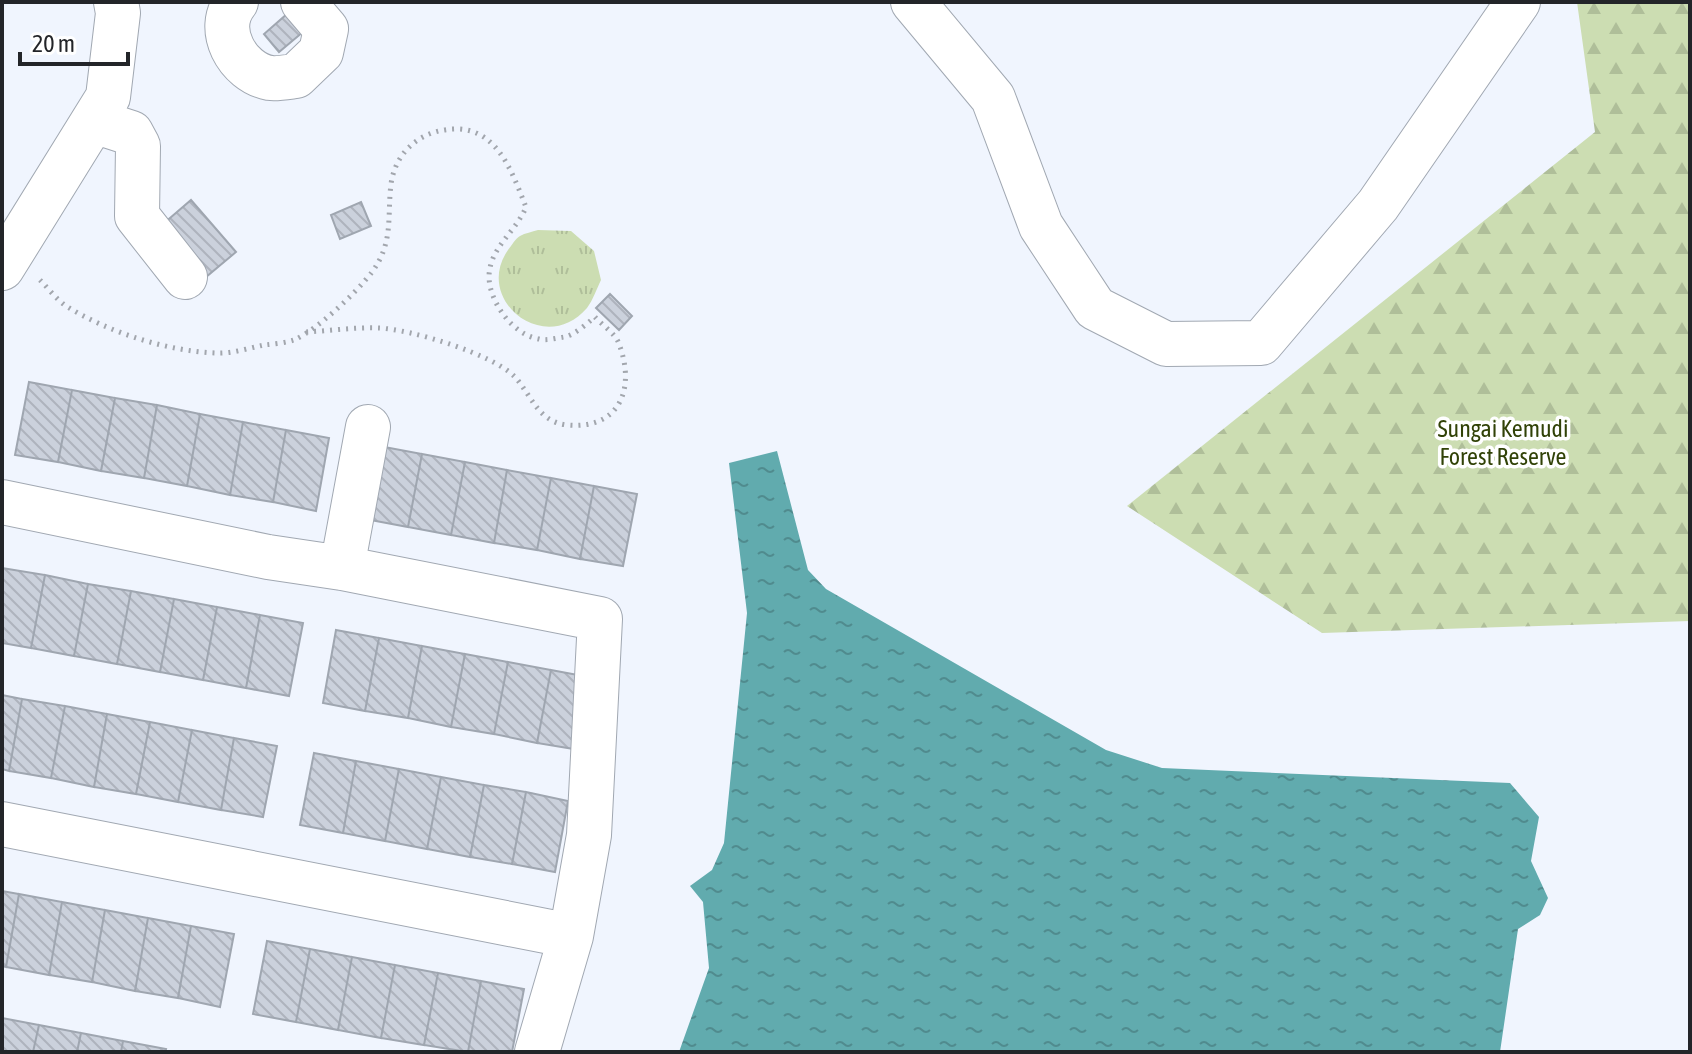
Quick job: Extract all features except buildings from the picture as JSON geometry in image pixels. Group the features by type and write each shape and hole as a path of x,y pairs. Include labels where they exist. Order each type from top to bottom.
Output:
{"street":[{"path":"16,230 108,97 118,13 116,2"},
{"path":"236,2 226,30 232,49 246,66 269,78 296,76 321,52 326,29 303,2"},
{"path":"913,2 993,98 1041,226 1095,308 1166,344 1261,343 1378,205 1518,2"},
{"path":"94,121 131,133 138,146 137,216 185,277"},
{"path":"342,568 368,427"},
{"path":"2,502 268,557 342,568 600,619 589,835 571,936 537,1052"},
{"path":"2,824 571,936"}],"path":[{"path":"16,230 40,279 63,304 102,324 164,345 218,354 294,340 305,332 330,315 372,271 386,243 391,220 391,183 399,159 414,141 425,135 436,130 462,129 488,138 509,164 526,207 520,221 494,252 489,278 497,305 515,328 540,340 568,337 595,317 619,341 628,382 622,402 606,417 588,424 565,425 545,417 514,376 485,359 436,339 380,328 305,332"}],"green space":[{"name":"Sungai Kemudi Forest Reserve","path":"1577,2 1690,2 1690,621 1322,633 1127,506 1595,132"},
{"path":"538,230 571,231 594,251 601,280 587,308 570,322 552,327 534,324 519,316 507,303 500,287 500,269 508,250 520,236"}],"water":[{"path":"777,451 808,570 826,589 1106,750 1162,768 1510,783 1539,817 1531,861 1548,898 1540,915 1518,929 1500,1052 679,1052 709,968 703,902 690,886 712,870 724,843 747,613 729,463"}]}
